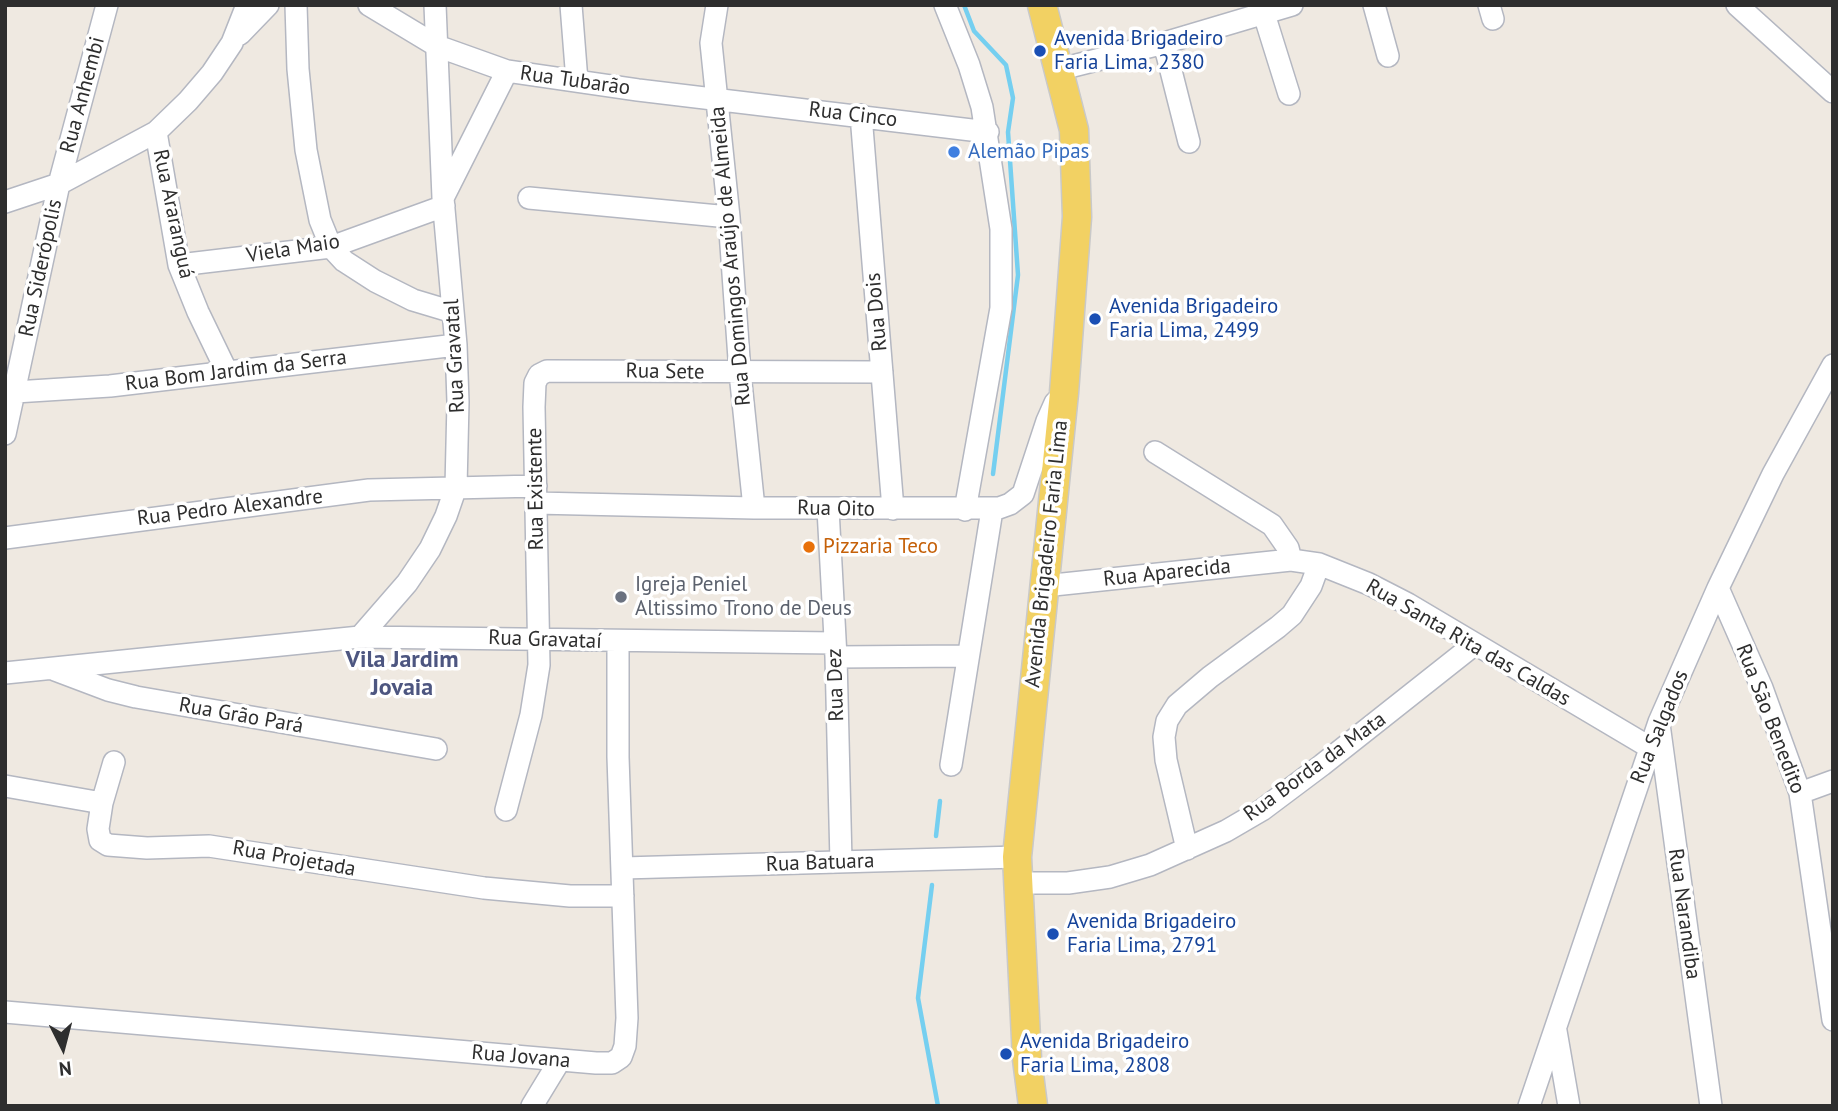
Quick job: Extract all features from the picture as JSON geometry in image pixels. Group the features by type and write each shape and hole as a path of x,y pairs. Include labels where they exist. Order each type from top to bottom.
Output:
{"main road":[{"name":"Avenida Brigadeiro Faria Lima","path":"1033,1106 1027,1059 1017,870 1064,393 1077,217 1074,130 1042,5"}],"street":[{"name":"Rua Anhembi","path":"59,184 107,5"},
{"path":"232,43 247,5"},
{"path":"5,202 59,184 156,132 188,101 212,73 232,43 268,5"},
{"path":"296,5 298,69 306,150 320,220 331,247 344,261 375,281 413,299 453,312"},
{"name":"Rua Gravatal","path":"360,637 407,583 430,548 446,516 456,487 456,345 444,202 435,5"},
{"path":"571,5 577,81"},
{"name":"Rua Domingos Araújo de Almeida","path":"718,5 711,43 754,508"},
{"path":"945,5 969,65 988,132 1001,229 1001,307 965,510"},
{"path":"1057,70 1164,43 1292,5"},
{"path":"1374,5 1388,56"},
{"path":"1737,5 1833,92"},
{"name":"Rua Tubarão","path":"370,6 437,46 507,71 718,98"},
{"path":"1264,13 1289,94"},
{"path":"1164,43 1189,142"},
{"path":"444,202 507,71"},
{"name":"Rua Cinco","path":"718,98 988,132"},
{"name":"Rua Dois","path":"861,115 893,509"},
{"name":"Rua Araranguá","path":"156,132 179,265 227,372"},
{"name":"Rua Siderópolis","path":"5,434 59,184"},
{"path":"529,198 729,217"},
{"name":"Viela Maio","path":"179,265 331,247 444,202"},
{"name":"Rua Bom Jardim da Serra","path":"15,392 110,386 456,345"},
{"name":"Rua Salgados","path":"1531,1099 1659,722 1718,587 1773,474 1833,365"},
{"name":"Rua Existente","path":"506,810 536,690 540,640 535,383 539,375 547,370 573,370"},
{"name":"Rua Sete","path":"573,370 882,372"},
{"name":"Rua Oito","path":"456,487 536,495 754,508 992,510 1010,504 1023,494 1047,421 1055,403 1064,393"},
{"path":"1155,452 1272,525 1288,548 1291,560"},
{"name":"Rua Pedro Alexandre","path":"5,537 369,490 456,487"},
{"name":"Rua Dez","path":"828,509 836,650 841,862"},
{"path":"951,765 992,510"},
{"name":"Rua Aparecida","path":"1044,586 1291,560"},
{"name":"Rua Santa Rita das Caldas","path":"1291,560 1319,564 1398,599 1649,747"},
{"path":"1187,849 1166,760 1164,737 1167,721 1177,705 1210,677 1279,628 1292,615 1307,593 1319,564"},
{"name":"Rua São Benedito","path":"1718,587 1762,688 1800,793 1833,1020"},
{"name":"Rua Gravataí","path":"5,673 360,637 618,642 968,656"},
{"name":"Rua Jovana","path":"5,1012 612,1063 621,1057 625,1046 627,1018 618,757 618,642"},
{"name":"Rua Borda da Mata","path":"1017,870 1068,883 1110,877 1150,865 1187,849 1262,810 1475,644"},
{"name":"Rua Grão Pará","path":"50,667 108,690 136,697 436,749"},
{"name":"Rua Narandiba","path":"1659,722 1711,1106"},
{"path":"5,786 102,803 114,762"},
{"path":"1800,793 1833,781"},
{"name":"Rua Projetada","path":"102,803 98,829 100,840 120,848 209,846 484,888 569,896 623,896"},
{"name":"Rua Batuara","path":"623,868 841,862 1017,870"},
{"path":"1555,1029 1569,1106"},
{"path":"532,1106 560,1060"},
{"path":"1531,1099 1553,1094 1569,1106"}],"waterway":[{"path":"964,5 974,31 1006,65 1013,98 1008,132 1018,275 993,474"},
{"path":"936,836 940,801"},
{"path":"932,885 918,998 938,1106"}],"place":[{"name":"Avenida Brigadeiro Faria Lima, 2380","path":"1040,51"},
{"name":"Alemão Pipas","path":"954,152"},
{"name":"Avenida Brigadeiro Faria Lima, 2499","path":"1095,319"},
{"name":"Pizzaria Teco","path":"809,547"},
{"name":"Igreja Peniel Altissimo Trono de Deus","path":"621,597"},
{"name":"Avenida Brigadeiro Faria Lima, 2791","path":"1053,934"},
{"name":"Avenida Brigadeiro Faria Lima, 2808","path":"1006,1054"}],"district":[{"name":"Vila Jardim Jovaia","path":"402,674"}]}
